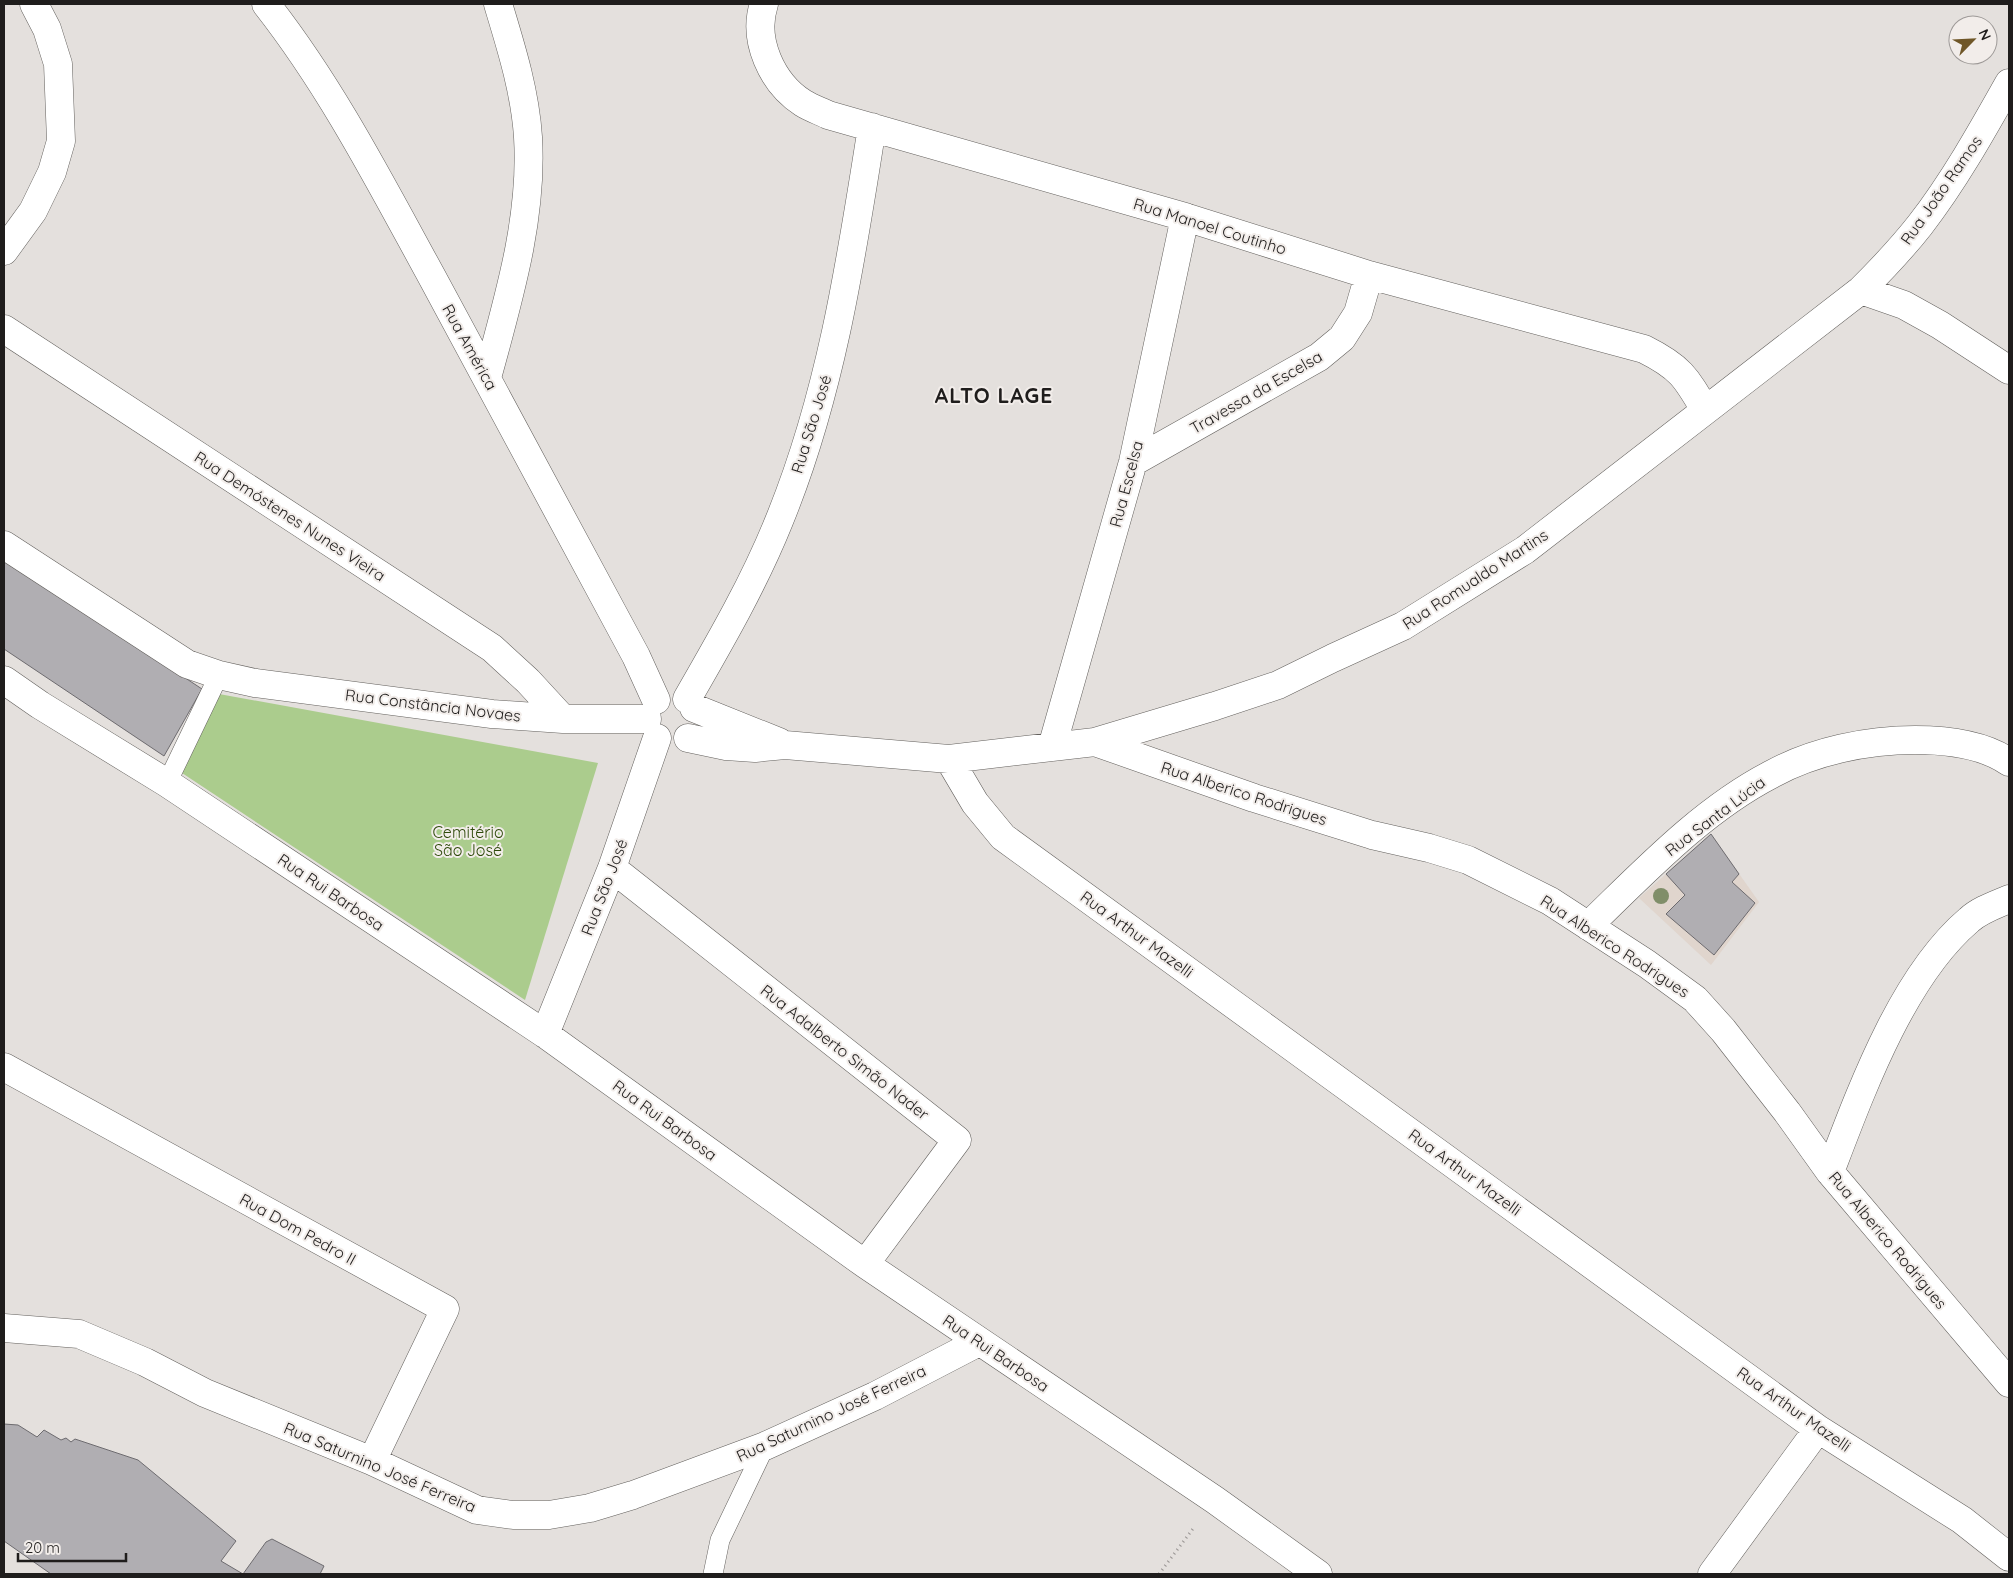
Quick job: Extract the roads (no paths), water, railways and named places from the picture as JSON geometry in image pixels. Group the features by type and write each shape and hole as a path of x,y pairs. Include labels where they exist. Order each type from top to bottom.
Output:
{"street":[{"path":"4,251 33,211 52,172 61,141 58,64 46,29 34,4"},
{"name":"Rua América","path":"266,4 314,71 388,193 636,656 654,719"},
{"path":"487,378 516,266 523,229 527,176 528,136 521,89 498,4"},
{"name":"Rua Manoel Coutinho","path":"764,4 760,30 767,62 785,88 804,103 828,115 1185,217 1369,275 1644,349 1668,361 1688,380 1705,410"},
{"name":"Rua João Ramos","path":"1861,290 1892,259 1921,224 1982,131 2009,83"},
{"name":"Rua São José","path":"691,703 746,595 779,520 817,413 847,285 872,127"},
{"name":"Rua Escelsa","path":"1052,747 1133,462 1185,217"},
{"name":"Travessa da Escelsa","path":"1133,462 1319,357 1342,338 1358,313 1369,275"},
{"path":"1861,290 1904,305 1940,325 2009,370"},
{"name":"Rua Romualdo Martins","path":"949,759 1095,742 1278,685 1403,626 1525,550 1861,290"},
{"name":"Rua Demóstenes Nunes Vieira","path":"4,329 492,648 528,680 563,718"},
{"name":"Rua Constância Novaes","path":"4,545 187,664 219,675 255,683 462,710 563,718 654,719"},
{"name":"Rua Rui Barbosa","path":"4,680 40,705 167,782 545,1034 865,1264 1215,1500 1318,1574"},
{"path":"691,703 697,719 694,729 688,738 678,743 667,743 654,719 667,694 678,694 691,703 784,745"},
{"name":"Rua São José","path":"545,1034 612,868 654,719"},
{"path":"688,738 726,746 755,748 784,745 949,759"},
{"name":"Rua Santa Lúcia","path":"1588,926 1660,857 1695,827 1734,798 1772,774 1808,759 1854,746 1890,740 1928,740 1955,743 1995,752 2009,762"},
{"name":"Rua Alberico Rodrigues","path":"1095,742 1254,798 1372,835 1429,848 1468,860 1550,901 1695,999 1757,1073 1830,1172 2009,1382"},
{"name":"Rua Arthur Mazelli","path":"949,759 975,803 1003,837 1818,1429 2003,1546"},
{"name":"Rua Adalberto Simão Nader","path":"612,868 957,1140 865,1264"},
{"path":"1830,1172 1863,1087 1908,995 1948,939 1964,924 1988,907 2009,899"},
{"name":"Rua Dom Pedro II","path":"4,1067 444,1309 372,1461"},
{"name":"Rua Saturnino José Ferreira","path":"4,1328 79,1334 145,1362 205,1393 372,1461 477,1510 513,1515 549,1515 590,1508 633,1495 765,1446 875,1396 979,1342"},
{"path":"1712,1574 1818,1429"}],"lane":[{"path":"167,782 219,675"},
{"path":"713,1574 720,1540 765,1446"}],"district":[{"name":"ALTO LAGE","path":"994,396"}],"park label":[{"name":"Cemitério São José","path":"468,841"}]}
